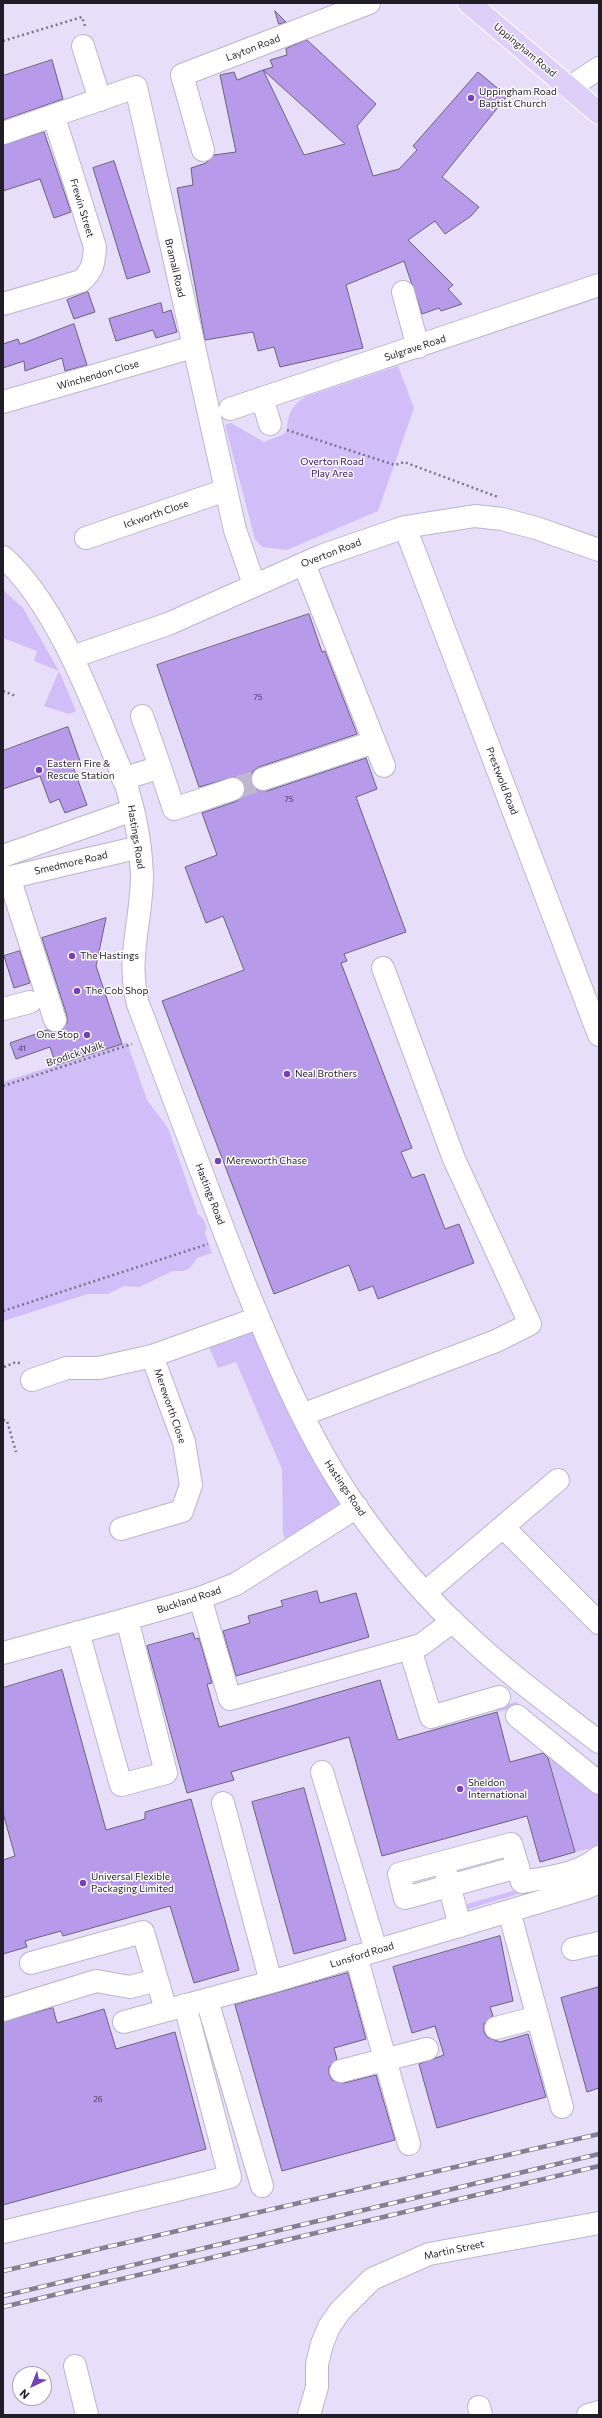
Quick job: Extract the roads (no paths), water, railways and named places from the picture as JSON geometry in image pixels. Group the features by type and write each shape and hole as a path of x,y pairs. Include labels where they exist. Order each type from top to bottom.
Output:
{"main road":[{"name":"Uppingham Road","path":"469,3 599,113"}],"street":[{"name":"Layton Road","path":"203,150 182,76 369,3"},
{"path":"83,46 100,100"},
{"path":"569,88 599,68"},
{"name":"Bramall Road","path":"3,133 136,87 235,530 254,584"},
{"name":"Frewin Street","path":"3,304 81,281 90,273 94,262 95,247 54,116"},
{"name":"Sulgrave Road","path":"230,408 418,347 599,285"},
{"path":"403,292 418,347"},
{"name":"Winchendon Close","path":"3,402 193,347"},
{"path":"262,398 270,424"},
{"name":"Ickworth Close","path":"86,538 226,490"},
{"name":"Overton Road","path":"72,657 168,624 254,584 355,543 405,527 475,516 502,519 536,528 599,550"},
{"name":"Prestwold Road","path":"405,527 599,1035"},
{"name":"Hastings Road","path":"3,557 40,601 72,657 123,779 133,810 140,847 141,904 132,956 133,983 151,1038 226,1238 258,1318 319,1450 357,1507 426,1592 453,1621 522,1682 599,1742"},
{"path":"304,564 384,766"},
{"path":"142,716 174,809 233,789"},
{"path":"263,779 374,742"},
{"path":"123,779 160,767"},
{"path":"3,856 133,810"},
{"name":"Smedmore Road","path":"6,878 140,847"},
{"path":"6,878 55,1020"},
{"path":"302,1415 496,1341 530,1324 454,1159 383,968"},
{"path":"3,1009 30,1002"},
{"name":"Mereworth Close","path":"32,1380 67,1368 99,1368 152,1356 258,1318"},
{"name":"Mereworth Close","path":"121,1529 182,1511 191,1485 184,1442 152,1356"},
{"path":"426,1592 558,1480"},
{"name":"Buckland Road","path":"3,1653 127,1620 200,1598 236,1584 357,1507"},
{"path":"503,1527 599,1623"},
{"path":"200,1598 230,1699 421,1646 453,1621"},
{"path":"78,1632 121,1785 166,1773 127,1620"},
{"path":"410,1649 430,1717 499,1697"},
{"path":"517,1716 599,1784"},
{"path":"322,1772 366,1953 384,2060 409,2144"},
{"path":"222,1803 271,1982"},
{"path":"518,1867 406,1898 399,1874 511,1844 518,1867 522,1882 575,1870 590,1865 599,1858"},
{"path":"443,1862 460,1926"},
{"name":"Lunsford Road","path":"124,2022 271,1982 586,1888 599,1882"},
{"path":"509,1911 562,2107"},
{"path":"3,2232 230,2177 176,2008 157,1980 143,1932 31,1963"},
{"path":"573,1949 599,1943"},
{"path":"3,2010 96,1981 130,1987 157,1980"},
{"path":"207,2000 262,2186"},
{"path":"496,2028 538,2018"},
{"path":"341,2071 427,2049"},
{"name":"Martin Street","path":"309,2415 317,2387 317,2364 322,2344 340,2311 372,2279 429,2254 599,2223"},
{"path":"75,2366 87,2415"},
{"path":"588,2415 599,2412"}],"tunnel":[{"path":"233,789 263,779"}],"railway":[{"path":"3,2271 599,2134"},
{"path":"3,2296 599,2154"},
{"path":"3,2307 599,2166"}],"place":[{"name":"Uppingham Road Baptist Church","path":"471,98"},
{"name":"Eastern Fire & Rescue Station","path":"39,770"},
{"name":"The Hastings","path":"72,956"},
{"name":"The Cob Shop","path":"77,991"},
{"name":"One Stop","path":"87,1035"},
{"name":"Neal Brothers","path":"287,1074"},
{"name":"Mereworth Chase","path":"218,1161"},
{"name":"Sheldon International","path":"460,1789"},
{"name":"Universal Flexible Packaging Limited","path":"83,1883"}],"park label":[{"name":"Overton Road Play Area","path":"332,468"}]}
